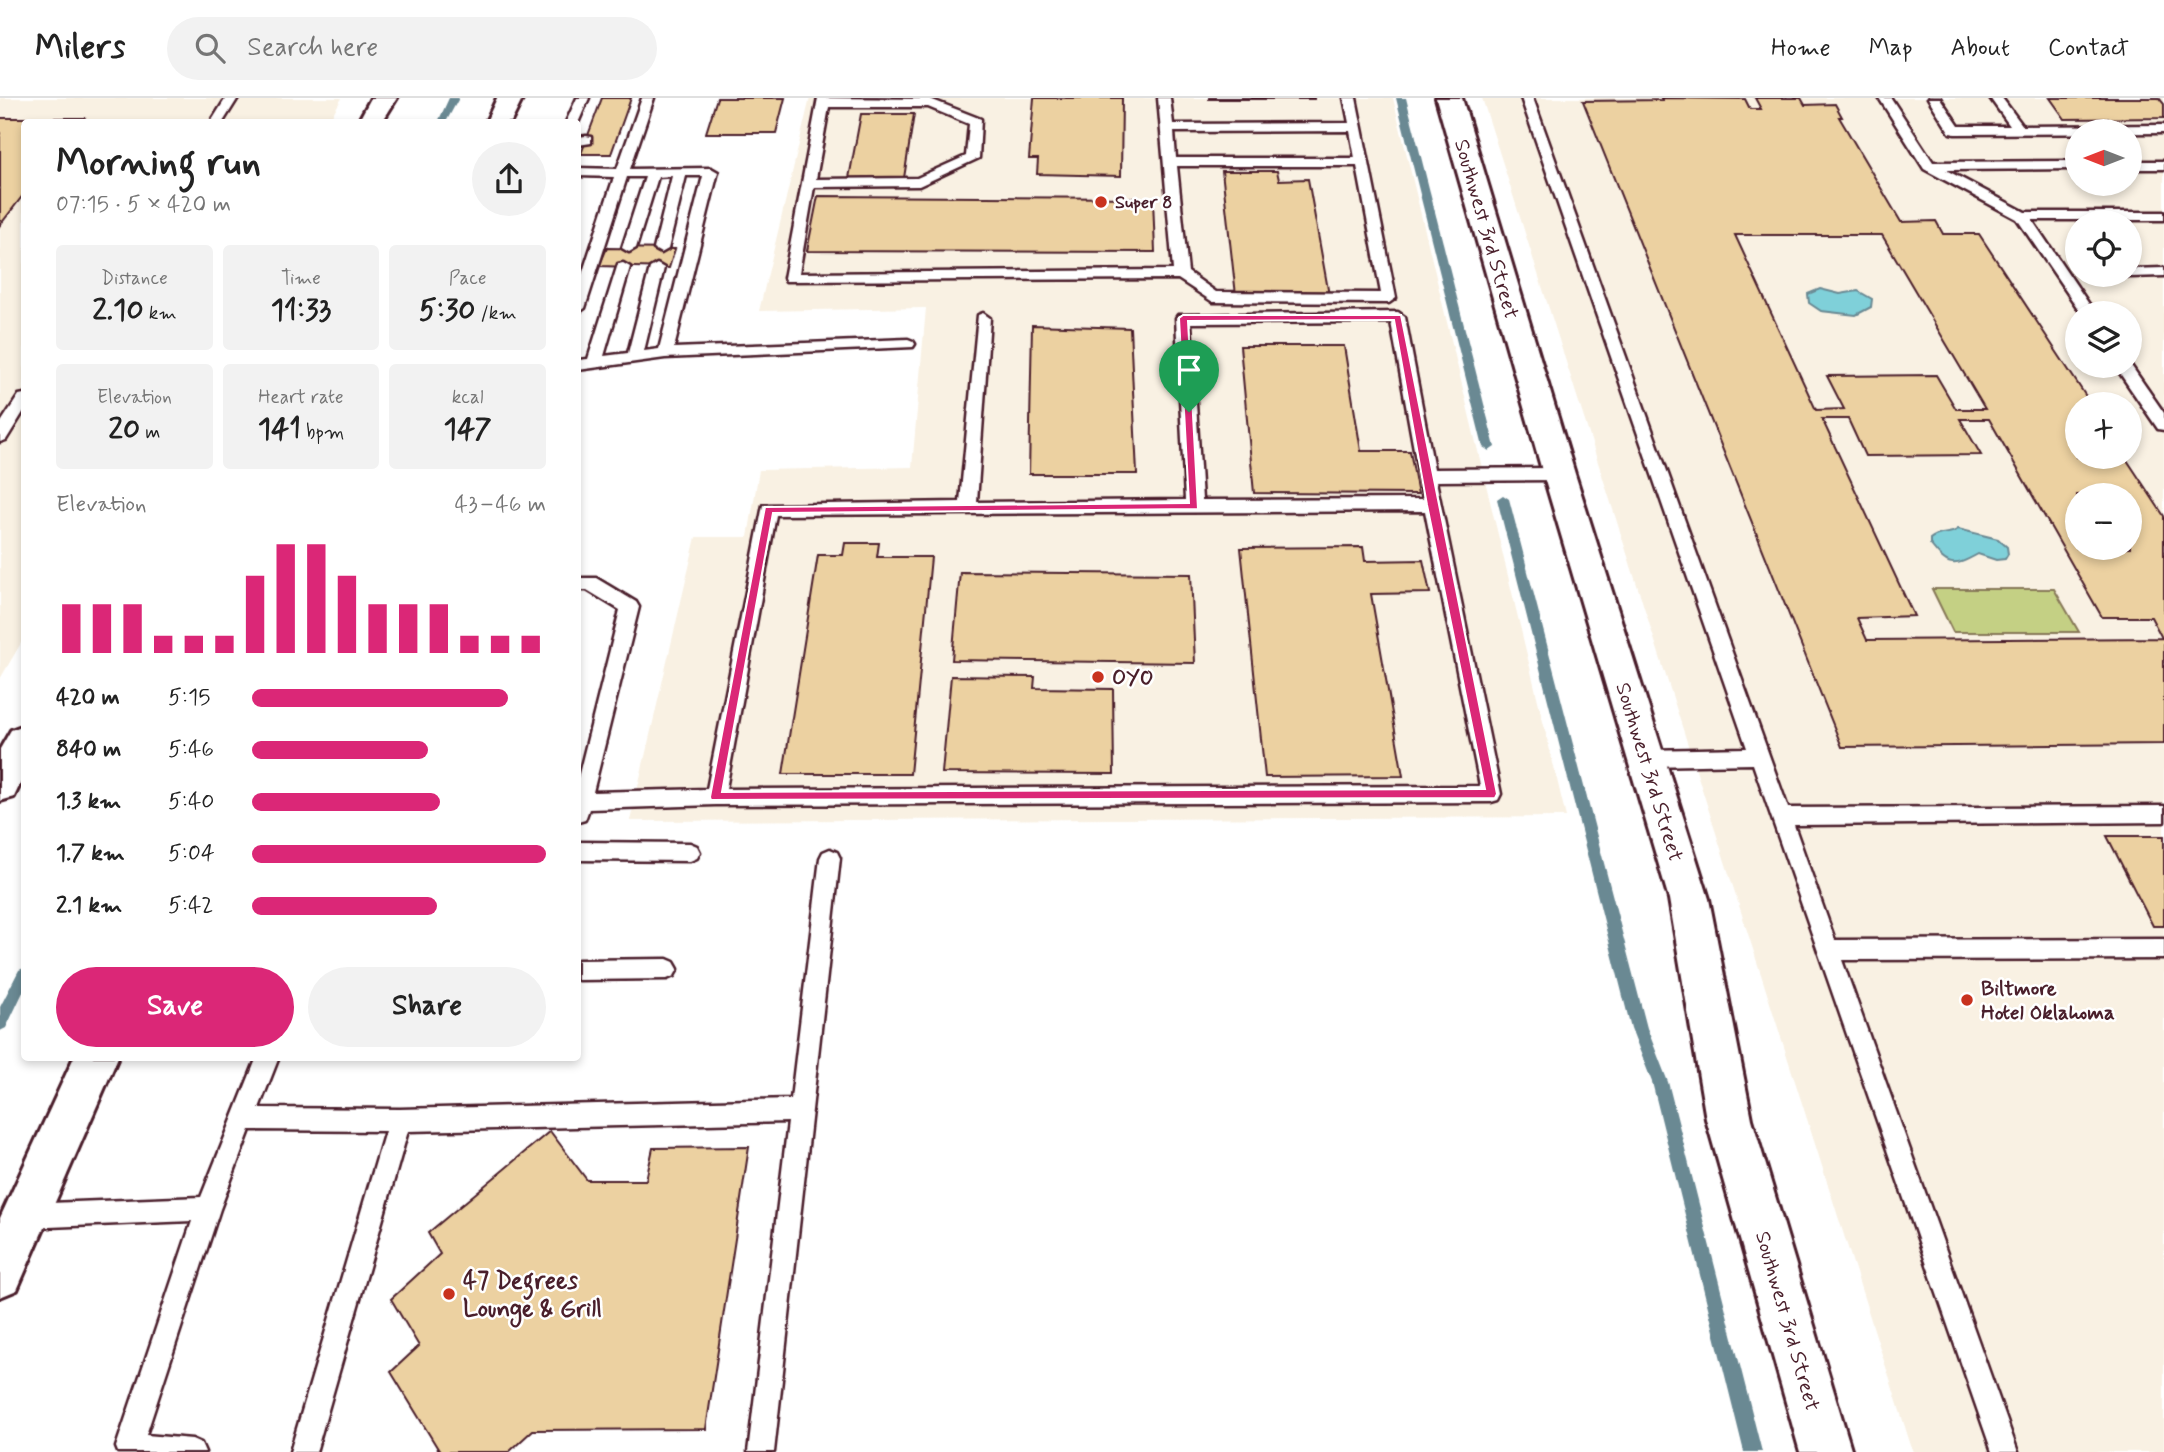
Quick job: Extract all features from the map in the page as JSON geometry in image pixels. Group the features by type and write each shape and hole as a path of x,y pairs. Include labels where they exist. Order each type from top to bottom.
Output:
{"street":[{"path":"372,119 384,98"},
{"path":"500,119 510,98"},
{"name":"Southwest 3rd Street","path":"1449,98 1559,474 1689,899 1729,1119 1826,1452"},
{"path":"0,785 21,746"},
{"path":"0,1273 94,1061"}],"lane":[{"path":"218,119 232,98"},
{"path":"1164,98 1181,274"},
{"path":"808,183 919,182 972,158 976,122 930,103 824,100 808,183 791,278 1181,274 1213,298 1389,298 1350,98"},
{"path":"1527,98 1779,817 2006,1452"},
{"path":"1885,98 1929,166 2022,216 2080,301"},
{"path":"1934,98 1955,130 2164,129"},
{"path":"1996,98 2020,130"},
{"path":"581,298 648,99 629,101"},
{"path":"577,119 582,100 600,103"},
{"path":"622,122 640,121"},
{"path":"1166,128 1356,127"},
{"path":"616,140 634,140"},
{"path":"1169,162 1362,162"},
{"path":"1929,166 2065,165"},
{"path":"2142,165 2164,165"},
{"path":"581,172 711,172 665,352"},
{"path":"629,248 653,172"},
{"path":"661,249 680,172"},
{"path":"2022,216 2164,216"},
{"path":"595,360 623,267"},
{"path":"635,355 657,268"},
{"path":"2060,272 2065,272"},
{"path":"2142,272 2164,272"},
{"path":"581,807 715,797 1491,794 1432,505 1398,317 1183,318 1194,507"},
{"path":"968,508 983,318"},
{"path":"581,364 665,352 908,344"},
{"path":"2131,378 2164,425"},
{"path":"0,436 21,404"},
{"path":"1428,475 1559,474"},
{"path":"715,797 769,509 1432,505"},
{"path":"581,584 590,583 630,607 581,799"},
{"path":"1646,758 1758,756"},
{"path":"1779,817 2164,814"},
{"path":"581,851 690,852"},
{"path":"761,1452 830,858"},
{"path":"1827,950 2164,949"},
{"path":"581,970 667,969"},
{"path":"192,1452 129,1447 208,1209 266,1061"},
{"path":"244,1119 400,1120 801,1110"},
{"path":"303,1452 400,1120"},
{"path":"26,1216 208,1209"}],"shaded area":[{"path":"0,98 342,98 330,119 21,119 21,643 0,679"},
{"path":"810,98 1393,98 1566,817 630,821 696,537 748,537 759,470 912,467 926,308 759,311"},
{"name":"Biltmore Hotel Oklahoma","path":"1482,98 2164,98 2164,1452 1913,1452"}],"green space":[{"path":"1932,589 2054,589 2079,632 1953,632"}],"water":[{"path":"1820,289 1840,294 1858,291 1872,299 1871,307 1856,315 1821,311 1809,303 1808,294"},
{"path":"1958,529 1998,539 2007,547 2008,554 2005,559 1996,560 1978,554 1962,562 1947,561 1930,544 1930,539"}],"building":[{"path":"602,98 631,98 611,154 581,154"},
{"path":"717,98 785,98 776,133 706,133"},
{"path":"1034,98 1122,98 1121,176 1037,174 1038,159 1029,159"},
{"path":"1314,98 1314,99 1209,99"},
{"path":"1755,98 1801,98 1805,105 1835,104 1842,117 1839,117 1901,222 1936,221 1943,234 1979,234 2065,365 2065,378 2074,378 2083,392 2065,392 2065,469 2133,469 2164,516 2164,744 1842,747 1583,101 1745,99 1750,109 1761,109","holes":["1735,235 1882,235 1985,409 1956,409 1936,375 1827,376 1844,409 1816,410","1822,419 1848,419 1865,456 1981,455 1960,419 1989,419 2065,552 2065,483 2142,483 2142,560 2069,560 2102,617 2151,617 2162,638 1867,640 1857,618 1914,616"]},
{"path":"2050,98 2159,98 2164,104 2164,118 2065,119"},
{"path":"861,114 914,114 904,178 849,178"},
{"path":"0,118 84,118 21,119 21,198 0,225"},
{"path":"1222,171 1277,171 1279,180 1308,179 1329,295 1236,295"},
{"path":"818,196 1153,198 1155,252 807,251"},
{"path":"607,248 675,249 669,268 599,266"},
{"path":"1032,325 1130,328 1137,474 1029,474"},
{"path":"1240,346 1344,346 1361,451 1410,451 1418,494 1254,493"},
{"path":"845,543 879,543 877,557 931,557 910,774 783,774 818,555 843,555"},
{"path":"1363,547 1365,561 1423,560 1430,593 1371,594 1403,776 1265,777 1241,548"},
{"path":"960,572 1191,574 1195,663 952,660"},
{"path":"951,676 1035,677 1034,688 1113,689 1114,774 942,773"},
{"path":"2107,836 2164,836 2164,926 2153,926"},
{"path":"550,1131 587,1180 646,1180 653,1148 749,1147 706,1429 533,1430 509,1452 440,1452 391,1372 419,1346 391,1299 440,1254 428,1233"}],"waterway":[{"path":"444,119 454,98"},
{"path":"1401,98 1489,447"},
{"path":"1503,499 1639,1028 1660,1082 1753,1452"},
{"path":"0,1023 21,981"}],"place":[{"name":"Super 8","path":"1101,202"},
{"name":"OYO","path":"1098,677"},
{"name":"Biltmore Hotel Oklahoma","path":"1967,1000"},
{"name":"47 Degrees Lounge & Grill","path":"449,1294"}],"route":[{"path":"1398,317 1432,505 1491,794 715,797 769,509 1194,507 1189,412 1183,318 1398,317"}]}
